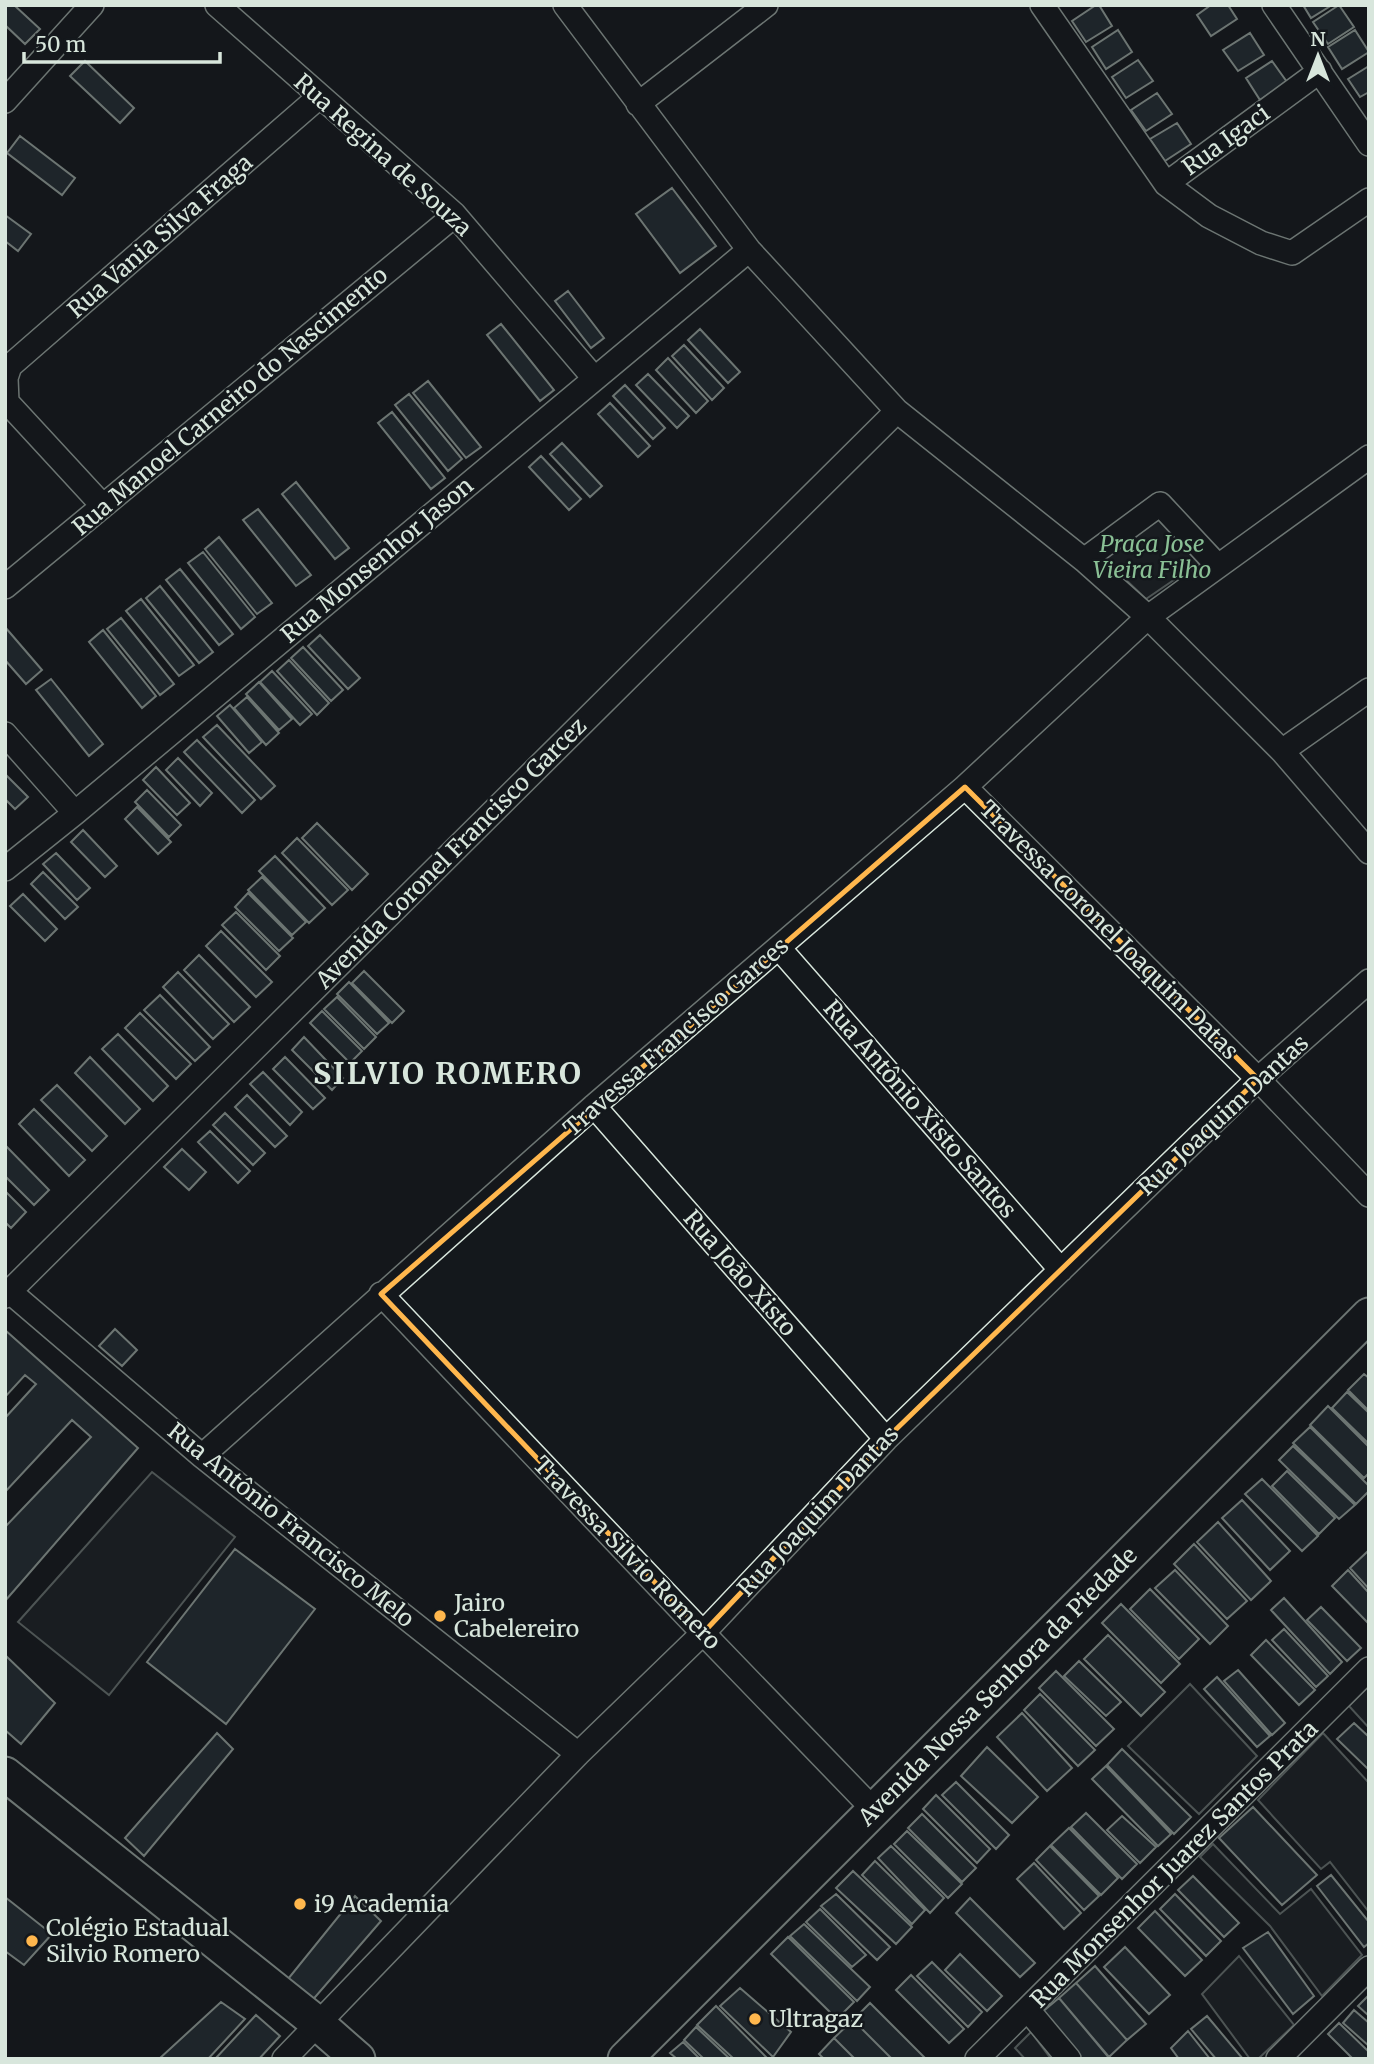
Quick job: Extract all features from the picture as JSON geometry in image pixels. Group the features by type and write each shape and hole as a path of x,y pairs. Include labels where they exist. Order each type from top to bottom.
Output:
{"main road":[{"name":"Avenida Nossa Senhora da Piedade","path":"625,2059 1369,1315"},
{"path":"5,1774 317,2023 358,2059"}],"street":[{"path":"5,102 92,5"},
{"name":"Rua Regina de Souza","path":"217,5 455,215 594,378"},
{"path":"565,5 749,250 897,411 1084,560 1148,617 1282,751 1369,852"},
{"path":"638,104 766,5"},
{"path":"1042,5 1166,184 1209,216 1261,243 1292,253 1369,200"},
{"path":"1274,5 1369,144"},
{"name":"Rua Igaci","path":"1166,184 1320,71"},
{"name":"Rua Vania Silva Fraga","path":"6,378 10,366 319,97"},
{"name":"Rua Manoel Carneiro do Nascimento","path":"5,587 455,215"},
{"name":"Rua Monsenhor Jason","path":"5,869 749,250"},
{"path":"6,378 7,402 103,506"},
{"name":"Avenida Coronel Francisco Garcez","path":"7,1293 897,411"},
{"name":"Travessa Francisco Garces","path":"202,1456 594,1106 965,787 1148,617 1369,457"},
{"path":"1084,560 1160,504 1217,565"},
{"path":"1282,751 1369,690"},
{"path":"5,734 75,813"},
{"name":"Travessa Coronel Joaquim Datas","path":"965,787 1258,1079 1369,1195"},
{"name":"Rua Antônio Xisto Santos","path":"779,948 1061,1270"},
{"name":"Rua Joaquim Dantas","path":"284,2059 578,1754 703,1633 886,1439 1258,1079 1369,981"},
{"name":"Rua João Xisto","path":"594,1106 886,1439"},
{"name":"Rua Antônio Francisco Melo","path":"7,1293 202,1456 578,1754"},
{"name":"Travessa Silvio Romero","path":"381,1294 874,1810"},
{"name":"Rua Monsenhor Juarez Santos Prata","path":"977,2059 1369,1669"},
{"path":"1278,2059 1369,1968"},
{"path":"1028,2010 1069,2059"}],"highlighted area":[{"path":"965,787 1258,1079 886,1439 703,1633 381,1294"}],"green space":[{"name":"Praça Jose Vieira Filho","path":"1159,513 1203,560 1146,599 1100,555"},
{"path":"152,1472 235,1537 109,1695 18,1622"},
{"path":"1190,1684 1257,1756 1199,1814 1128,1746"},
{"path":"1369,1686 1369,1728 1349,1706"},
{"path":"1323,1733 1369,1783 1369,1912 1330,1862 1321,1869 1258,1800"},
{"path":"1213,1844 1280,1914 1311,1889 1362,1955 1322,1996 1270,1926 1200,1857"},
{"path":"1239,1956 1294,2025 1258,2059 1250,2059 1202,1994"},
{"path":"1031,2032 1051,2059 1025,2059 1015,2048"}],"building":[{"path":"5,5 14,5 40,29 25,44 5,25"},
{"path":"1099,5 1112,26 1086,42 1072,21"},
{"path":"1211,5 1228,5 1237,19 1211,36 1197,15"},
{"path":"1303,5 1332,5 1311,18"},
{"path":"1339,5 1354,27 1328,44 1313,22"},
{"path":"1118,30 1132,52 1106,69 1092,47"},
{"path":"1355,30 1369,52 1342,69 1328,47"},
{"path":"1250,33 1264,55 1238,71 1223,50"},
{"path":"1138,60 1153,81 1126,98 1112,77"},
{"path":"85,61 134,108 120,123 70,76"},
{"path":"1272,61 1287,82 1260,100 1246,78"},
{"path":"1369,66 1369,92 1360,97 1348,79"},
{"path":"1157,93 1172,114 1146,131 1131,110"},
{"path":"1177,123 1191,144 1165,161 1150,139"},
{"path":"20,136 75,178 62,195 7,153"},
{"path":"672,188 716,246 680,273 636,214"},
{"path":"5,215 31,234 18,251 5,241"},
{"path":"568,291 604,338 591,348 555,301"},
{"path":"501,324 554,390 540,401 487,335"},
{"path":"700,329 740,372 728,383 688,340"},
{"path":"684,345 724,388 712,400 672,356"},
{"path":"668,358 708,401 696,413 656,370"},
{"path":"648,374 689,416 677,428 636,385"},
{"path":"428,381 481,447 466,458 413,393"},
{"path":"625,385 665,428 653,439 613,396"},
{"path":"409,394 462,459 448,471 395,405"},
{"path":"610,403 650,446 638,457 598,414"},
{"path":"392,412 445,478 431,489 378,423"},
{"path":"562,443 602,486 590,497 550,454"},
{"path":"541,456 581,499 569,510 529,467"},
{"path":"296,482 349,548 335,559 282,494"},
{"path":"258,509 311,575 296,586 243,520"},
{"path":"219,537 272,603 257,614 205,549"},
{"path":"203,552 255,617 241,629 188,563"},
{"path":"180,569 233,634 219,645 166,580"},
{"path":"160,586 213,652 199,663 146,598"},
{"path":"141,599 194,665 179,676 126,611"},
{"path":"121,618 174,684 160,695 107,629"},
{"path":"5,627 42,670 26,684 5,660"},
{"path":"103,630 156,696 142,708 89,642"},
{"path":"320,635 360,678 348,689 308,646"},
{"path":"303,647 343,690 331,701 291,658"},
{"path":"289,660 329,703 317,715 277,671"},
{"path":"272,671 312,714 300,725 260,682"},
{"path":"51,679 103,744 89,756 36,690"},
{"path":"259,682 292,719 279,730 246,694"},
{"path":"247,697 279,733 266,745 234,708"},
{"path":"230,705 262,742 249,753 217,716"},
{"path":"217,725 275,786 261,799 203,737"},
{"path":"197,740 255,800 242,813 184,752"},
{"path":"178,758 212,793 200,806 166,770"},
{"path":"156,767 190,803 177,815 143,780"},
{"path":"5,774 28,797 15,809 5,799"},
{"path":"147,790 181,825 169,837 135,802"},
{"path":"137,807 171,842 158,854 125,819"},
{"path":"317,823 368,874 352,890 302,838"},
{"path":"83,830 117,866 105,877 71,842"},
{"path":"297,838 348,890 332,905 282,853"},
{"path":"56,853 90,888 77,900 43,864"},
{"path":"275,856 325,908 309,923 259,871"},
{"path":"43,872 78,907 65,919 31,884"},
{"path":"262,877 306,922 292,935 248,890"},
{"path":"248,893 293,938 279,951 235,907"},
{"path":"23,894 57,929 45,941 10,906"},
{"path":"236,912 280,956 266,970 222,925"},
{"path":"221,931 272,982 256,997 206,946"},
{"path":"199,955 250,1007 234,1022 184,970"},
{"path":"364,971 404,1011 392,1023 352,983"},
{"path":"178,972 229,1024 213,1039 163,987"},
{"path":"349,982 389,1023 377,1034 337,994"},
{"path":"160,995 210,1047 195,1061 144,1010"},
{"path":"337,997 376,1037 364,1049 324,1009"},
{"path":"322,1011 362,1051 350,1063 310,1023"},
{"path":"140,1013 191,1064 176,1079 125,1028"},
{"path":"118,1034 168,1086 153,1101 102,1049"},
{"path":"304,1037 343,1078 332,1090 292,1050"},
{"path":"90,1057 140,1109 125,1124 75,1073"},
{"path":"285,1057 325,1098 313,1109 273,1069"},
{"path":"263,1072 302,1112 290,1125 250,1084"},
{"path":"57,1085 107,1136 92,1151 41,1100"},
{"path":"247,1095 287,1136 275,1147 235,1107"},
{"path":"34,1109 85,1160 69,1176 19,1124"},
{"path":"225,1113 265,1153 253,1165 213,1125"},
{"path":"210,1131 250,1171 238,1183 198,1142"},
{"path":"5,1145 49,1190 34,1205 5,1176"},
{"path":"182,1149 206,1172 189,1190 164,1167"},
{"path":"5,1191 26,1212 11,1228 5,1222"},
{"path":"115,1329 137,1350 122,1366 99,1346"},
{"path":"5,1330 138,1448 5,1601 5,1527 91,1437 72,1420 5,1492 5,1418 36,1384 25,1375 5,1397"},
{"path":"1364,1374 1369,1378 1369,1411 1348,1390"},
{"path":"1347,1392 1369,1413 1369,1444 1332,1408"},
{"path":"1328,1406 1369,1447 1369,1473 1364,1478 1310,1425"},
{"path":"1310,1427 1369,1486 1369,1491 1356,1504 1293,1443"},
{"path":"1293,1446 1355,1505 1339,1519 1279,1460"},
{"path":"1287,1471 1335,1518 1319,1534 1272,1486"},
{"path":"1262,1479 1318,1536 1302,1551 1245,1494"},
{"path":"1242,1500 1290,1551 1270,1570 1222,1518"},
{"path":"1218,1522 1271,1581 1251,1600 1197,1542"},
{"path":"1194,1544 1247,1601 1227,1619 1174,1564"},
{"path":"235,1549 315,1609 226,1724 147,1662"},
{"path":"1367,1552 1369,1554 1369,1589 1350,1568"},
{"path":"1175,1570 1228,1626 1210,1644 1155,1588"},
{"path":"1348,1570 1369,1593 1369,1624 1332,1586"},
{"path":"1150,1589 1199,1639 1179,1659 1130,1609"},
{"path":"1284,1598 1342,1662 1330,1674 1271,1610"},
{"path":"1121,1604 1180,1664 1161,1683 1102,1623"},
{"path":"1321,1607 1361,1648 1347,1661 1307,1620"},
{"path":"1284,1629 1328,1676 1316,1687 1272,1640"},
{"path":"1108,1635 1165,1692 1141,1716 1084,1659"},
{"path":"1266,1640 1315,1690 1299,1705 1251,1655"},
{"path":"5,1655 55,1703 21,1744 5,1730"},
{"path":"1079,1661 1121,1702 1106,1716 1064,1676"},
{"path":"1238,1670 1285,1723 1272,1735 1224,1681"},
{"path":"1056,1671 1114,1729 1096,1746 1039,1688"},
{"path":"1217,1677 1270,1736 1257,1747 1204,1689"},
{"path":"1040,1694 1095,1750 1078,1766 1024,1710"},
{"path":"1022,1713 1072,1768 1047,1791 997,1737"},
{"path":"1354,1723 1369,1737 1369,1770 1337,1739"},
{"path":"217,1733 233,1749 144,1856 125,1838"},
{"path":"987,1747 1038,1797 1012,1823 961,1776"},
{"path":"1122,1749 1191,1817 1174,1834 1107,1765"},
{"path":"1106,1766 1171,1834 1158,1846 1092,1779"},
{"path":"956,1782 1009,1835 996,1849 942,1795"},
{"path":"936,1795 990,1849 977,1863 923,1809"},
{"path":"1253,1807 1317,1875 1282,1905 1219,1838"},
{"path":"1086,1813 1137,1864 1122,1879 1071,1827"},
{"path":"922,1814 976,1868 962,1882 908,1828"},
{"path":"1122,1816 1156,1847 1140,1863 1107,1830"},
{"path":"1069,1828 1118,1878 1101,1895 1051,1845"},
{"path":"907,1831 962,1884 948,1898 894,1844"},
{"path":"891,1846 944,1898 930,1913 878,1858"},
{"path":"1050,1846 1099,1896 1084,1910 1036,1860"},
{"path":"875,1861 925,1910 912,1924 862,1875"},
{"path":"1034,1863 1081,1913 1064,1929 1017,1879"},
{"path":"853,1871 912,1927 896,1944 836,1888"},
{"path":"1331,1875 1369,1922 1369,1943 1364,1947 1317,1886"},
{"path":"1193,1876 1239,1923 1224,1937 1178,1890"},
{"path":"836,1894 890,1947 877,1960 821,1906"},
{"path":"1175,1894 1221,1941 1206,1956 1160,1909"},
{"path":"355,1896 381,1921 310,2003 288,1979"},
{"path":"5,1897 52,1934 24,1965 5,1951"},
{"path":"970,1898 1035,1963 1020,1977 956,1913"},
{"path":"820,1909 866,1955 852,1967 806,1922"},
{"path":"1155,1911 1202,1960 1185,1976 1138,1928"},
{"path":"804,1924 870,1987 857,2001 790,1936"},
{"path":"1268,1932 1314,1996 1293,2014 1243,1948"},
{"path":"788,1937 854,2002 837,2019 771,1954"},
{"path":"1125,1947 1170,1995 1149,2014 1104,1967"},
{"path":"960,1954 1002,1996 987,2011 945,1970"},
{"path":"932,1962 982,2012 968,2027 917,1976"},
{"path":"1095,1966 1146,2024 1127,2040 1076,1983"},
{"path":"911,1975 964,2029 949,2043 896,1990"},
{"path":"1076,1983 1127,2040 1109,2057 1059,1998"},
{"name":"Ultragaz","path":"740,1988 791,2032 773,2057 720,2006"},
{"path":"1369,1995 1369,2016 1358,2006"},
{"path":"1059,1998 1110,2059 1080,2059 1041,2013"},
{"path":"221,2002 245,2019 208,2059 159,2059"},
{"path":"870,2003 926,2059 892,2059 853,2020"},
{"path":"716,2006 768,2059 734,2059 697,2025"},
{"path":"1354,2010 1369,2023 1369,2046 1343,2023"},
{"path":"256,2015 280,2036 259,2059 215,2059"},
{"path":"1207,2016 1243,2059 1216,2059 1191,2029"},
{"path":"853,2020 892,2059 855,2059 834,2038"},
{"path":"1339,2023 1369,2052 1369,2059 1353,2059 1328,2034"},
{"path":"696,2027 730,2059 704,2059 684,2040"},
{"path":"1188,2031 1210,2059 1179,2059 1171,2048"},
{"path":"834,2038 855,2059 824,2059 819,2054"},
{"path":"683,2042 700,2059 677,2059 670,2053"}],"place":[{"name":"Jairo Cabelereiro","path":"440,1616"},
{"name":"i9 Academia","path":"300,1904"},
{"name":"Colégio Estadual Silvio Romero","path":"32,1941"},
{"name":"Ultragaz","path":"755,2019"}],"district":[{"name":"SILVIO ROMERO","path":"448,1074"}]}
